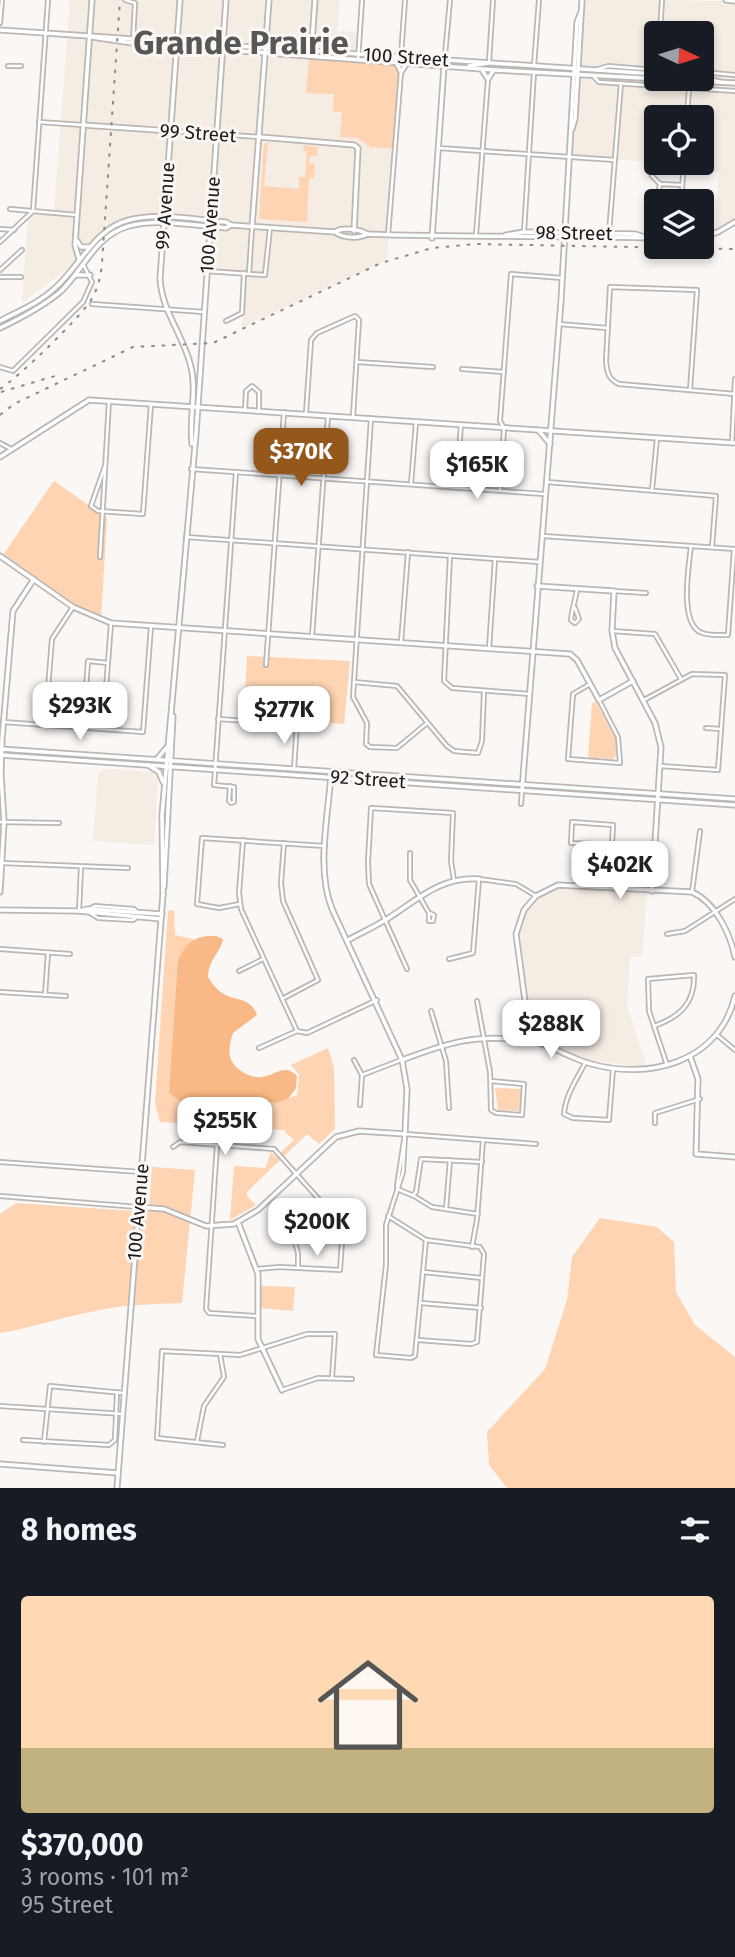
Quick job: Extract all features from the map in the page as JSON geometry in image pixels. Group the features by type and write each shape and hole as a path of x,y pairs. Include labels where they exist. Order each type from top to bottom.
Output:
{"street":[{"path":"0,23 2,0"},
{"path":"0,242 33,211 48,0"},
{"path":"0,367 13,371 80,306 91,287 90,275 75,251 92,0"},
{"path":"125,0 135,4 132,40"},
{"name":"99 Avenue","path":"180,0 160,279 166,309 190,364 193,383 191,406"},
{"name":"100 Avenue","path":"192,449 198,406 226,0"},
{"path":"250,274 269,0"},
{"path":"311,57 315,0"},
{"path":"358,60 362,0"},
{"path":"383,62 401,56 405,0"},
{"path":"432,238 450,0"},
{"path":"467,67 489,62 493,0"},
{"path":"534,65 539,0"},
{"path":"521,804 563,278 573,75 576,68 582,0"},
{"path":"661,21 662,0"},
{"path":"726,0 735,1"},
{"name":"100 Street","path":"0,30 90,36 98,40 177,40 597,69 644,76"},
{"name":"100 Street","path":"132,40 177,47 311,57 644,78"},
{"path":"167,46 176,57"},
{"path":"395,63 401,72"},
{"path":"388,235 401,72 407,63"},
{"path":"8,65 20,66"},
{"path":"572,131 578,75 576,68"},
{"path":"480,69 488,79"},
{"path":"476,235 488,79 495,70"},
{"path":"524,232 534,72"},
{"name":"100 Street","path":"714,75 735,75"},
{"name":"100 Street","path":"593,76 599,82 621,83 644,80"},
{"name":"100 Street","path":"714,80 735,83"},
{"name":"100 Street","path":"714,84 720,82"},
{"path":"621,83 609,236 644,238"},
{"name":"100 Street","path":"714,90 735,91"},
{"name":"99 Street","path":"39,122 356,146 360,152 354,230"},
{"path":"438,148 615,159"},
{"path":"682,189 683,175"},
{"path":"652,176 660,184 682,185"},
{"path":"659,189 660,184"},
{"path":"10,209 77,215"},
{"path":"0,328 46,303 74,275 89,247 104,232 138,218 164,221"},
{"path":"0,321 48,295 97,245 113,233 132,225 164,221"},
{"name":"98 Street","path":"164,221 210,221 231,225"},
{"name":"98 Street","path":"164,221 210,227 231,225 335,232 339,235 354,236 609,236"},
{"path":"714,233 735,222"},
{"path":"208,271 265,275 270,228"},
{"path":"0,229 14,230"},
{"name":"98 Street","path":"335,232 339,229 367,234"},
{"path":"354,230 354,236"},
{"name":"98 Street","path":"500,235 524,232 565,235"},
{"path":"76,238 81,247 89,247"},
{"path":"0,270 22,250"},
{"path":"226,321 242,313 244,273"},
{"path":"500,491 504,428 500,421 510,274 563,278"},
{"path":"74,275 90,275"},
{"path":"0,277 20,277"},
{"path":"690,390 697,290 610,288 606,369 612,381 619,384 735,394"},
{"path":"92,304 204,313"},
{"path":"306,414 311,340 317,333 355,316 359,320 353,417"},
{"path":"559,324 607,328"},
{"path":"357,362 433,367"},
{"path":"463,369 504,372"},
{"path":"0,457 85,401 198,406 733,443 735,379"},
{"path":"245,410 246,391 252,386 259,392 259,411"},
{"path":"100,557 109,401"},
{"path":"105,466 91,506 102,511 143,514 151,404"},
{"name":"100 Avenue","path":"117,1488 163,895 172,714 191,469 191,406"},
{"path":"266,665 284,412"},
{"path":"312,636 328,415"},
{"path":"371,418 354,701 367,723 368,746 397,748 426,724"},
{"path":"411,484 416,422"},
{"path":"456,487 461,425"},
{"path":"538,430 550,445"},
{"path":"652,490 657,438"},
{"path":"0,443 11,449"},
{"path":"191,469 544,495"},
{"path":"230,786 214,785 236,471"},
{"path":"545,482 716,496 712,547"},
{"path":"541,535 734,549 728,635 701,633 696,629 686,605 691,546"},
{"path":"186,537 539,562"},
{"path":"401,643 408,552"},
{"path":"0,556 73,607 111,622 570,654 578,660 618,737 620,763 568,759 573,694 590,684"},
{"path":"450,556 445,683 452,688 529,694"},
{"path":"489,649 495,559"},
{"path":"0,892 3,863 1,752 13,611 34,579"},
{"path":"537,586 646,593"},
{"path":"575,608 577,589"},
{"path":"614,591 612,631 615,648 655,723 661,747 652,891"},
{"path":"46,725 52,639 73,607"},
{"path":"108,663 88,661 86,688 106,689 108,663 111,622"},
{"path":"3,722 143,732 151,626"},
{"path":"612,631 655,634 681,679"},
{"path":"644,701 681,679 699,673 726,675 718,770 661,766"},
{"path":"0,674 8,675"},
{"path":"599,700 633,681"},
{"path":"354,682 397,686 426,724 454,751 478,753 482,741 484,691"},
{"name":"100 Avenue","path":"163,895 160,855 172,714"},
{"path":"218,719 297,724 294,768"},
{"path":"706,728 721,729"},
{"path":"156,760 168,745"},
{"name":"92 Street","path":"1,752 156,760 169,763"},
{"name":"92 Street","path":"1,752 146,764 169,763 735,799"},
{"path":"146,764 159,772 164,785"},
{"name":"92 Street","path":"215,766 294,768 331,774"},
{"path":"331,774 326,888 332,909 377,1000 402,1060 407,1089 405,1134 397,1189 387,1215 382,1313 376,1355 413,1358 418,1340 426,1240"},
{"name":"92 Street","path":"659,796 735,805"},
{"path":"407,969 372,896 368,878 372,808 453,813 451,861 454,880"},
{"path":"2,822 59,823"},
{"path":"572,822 613,825 612,845 593,844 571,842 572,822"},
{"path":"692,891 700,831"},
{"path":"240,904 221,908 198,905 196,899 202,838 326,846"},
{"path":"243,840 240,904 297,1031"},
{"path":"282,999 318,980 283,901 281,883 284,843"},
{"path":"590,886 593,844"},
{"path":"410,853 410,880 429,913"},
{"path":"3,863 128,868"},
{"path":"79,911 80,867"},
{"path":"348,940 438,886 454,880 479,879 516,884 536,896"},
{"path":"449,959 473,953 479,879"},
{"path":"523,1040 524,1001 516,934 524,910 536,896 558,885 692,891 710,903 735,957"},
{"path":"667,934 685,931 735,900"},
{"path":"90,911 95,906 134,909 137,914"},
{"path":"0,909 161,916"},
{"path":"0,949 70,954"},
{"path":"45,995 48,953"},
{"path":"239,971 263,959"},
{"path":"654,1026 673,1019 685,1008 693,992 694,975 648,979 648,1005 654,1026 667,1065"},
{"path":"0,992 66,996"},
{"path":"362,1075 442,1045 461,1040 484,1039 548,1044 585,1063 642,1071 690,1056 717,1035 725,1025 735,996"},
{"path":"259,1048 297,1031 307,1033 377,1000"},
{"path":"477,1001 491,1081 491,1112 522,1115 524,1084 491,1081"},
{"path":"431,1011 442,1045 449,1082 449,1108"},
{"path":"717,1035 735,1050"},
{"path":"690,1056 698,1079 700,1099 696,1154 735,1157"},
{"path":"355,1059 362,1075 360,1105"},
{"path":"585,1063 567,1098 564,1111 566,1115 609,1120 613,1069"},
{"path":"654,1123 655,1113 700,1099"},
{"path":"0,1196 164,1209 211,1226 238,1222 258,1210 336,1137 359,1131 536,1144"},
{"path":"472,1247 478,1214 484,1140"},
{"path":"173,1147 180,1142 275,1150 326,1206 336,1223 342,1248 340,1270 257,1269"},
{"path":"217,1145 206,1311 256,1316"},
{"path":"413,1195 416,1192 421,1159 482,1162"},
{"path":"446,1210 450,1160"},
{"path":"0,1162 141,1172"},
{"path":"397,1189 432,1207 478,1214"},
{"path":"387,1215 426,1240 480,1247 484,1254 477,1342 471,1344 418,1340"},
{"path":"238,1222 257,1269 256,1334 282,1390 318,1378 352,1379"},
{"path":"294,1240 298,1253 298,1268"},
{"path":"422,1272 482,1278"},
{"path":"421,1303 481,1308"},
{"path":"223,1445 157,1438 162,1351 240,1355 307,1334 335,1334 332,1377"},
{"path":"197,1443 204,1406 224,1377 220,1354"},
{"path":"44,1442 50,1386 124,1393"},
{"path":"23,1440 109,1445 114,1440 117,1392"},
{"path":"0,1406 123,1415"},
{"path":"0,1464 118,1473"}],"shaded area":[{"path":"70,0 340,0 337,31 360,32 358,60 399,67 387,260 242,328 244,273 207,271 210,227 143,224 121,229 104,239 104,233 79,260 22,303 28,216 54,212"},
{"path":"582,0 735,1 735,222 715,234 719,172 714,172 714,105 644,105 644,161 570,157"},
{"path":"309,56 395,63 400,70 395,149 370,147 358,138 340,137 342,112 333,111 334,94 306,93"},
{"path":"268,142 264,186 299,189 299,177 305,177 307,151 303,151 304,145 318,147 317,156 310,156 309,163 315,164 314,178 309,178 307,222 259,219 264,144"},
{"path":"54,481 107,518 101,621 71,607 3,555"},
{"path":"247,656 350,661 344,724 244,717"},
{"path":"596,702 616,739 616,756 613,759 588,758 592,703"},
{"path":"107,769 153,772 158,777 154,845 93,841 98,773"},
{"path":"558,885 647,893 642,956 630,957 627,1005 646,1065 642,1067 587,1060 541,1039 526,1036 529,1000 516,934 520,918 536,896"},
{"path":"174,910 175,935 194,939 181,954 169,1093 181,1102 278,1103 297,1095 299,1075 291,1065 328,1048 334,1068 335,1129 319,1144 307,1134 247,1192 247,1196 256,1205 230,1220 234,1166 265,1168 271,1152 276,1157 294,1140 283,1130 160,1122 155,1103 168,911"},
{"path":"216,936 223,939 210,965 208,977 222,993 248,1003 257,1015 233,1033 229,1052 232,1062 246,1074 256,1077 284,1070 293,1072 297,1076 296,1088 288,1099 277,1103 181,1102 169,1093 178,961 192,941"},
{"path":"495,1088 521,1089 519,1111 498,1110"},
{"path":"152,1167 195,1170 182,1303 101,1310 0,1333 0,1214 16,1203 149,1212"},
{"path":"600,1218 657,1227 674,1242 676,1292 695,1325 735,1357 735,1488 507,1488 489,1465 487,1432 545,1369 567,1300 572,1257"},
{"path":"261,1286 295,1287 293,1311 259,1308"}],"railway":[{"path":"0,389 75,320 91,300 99,282 120,0"},
{"path":"0,415 14,404 133,347 213,343 381,263 432,248 475,244 735,249"},
{"path":"1,392 55,376"}],"district":[{"name":"Grande Prairie","path":"241,43"}]}
